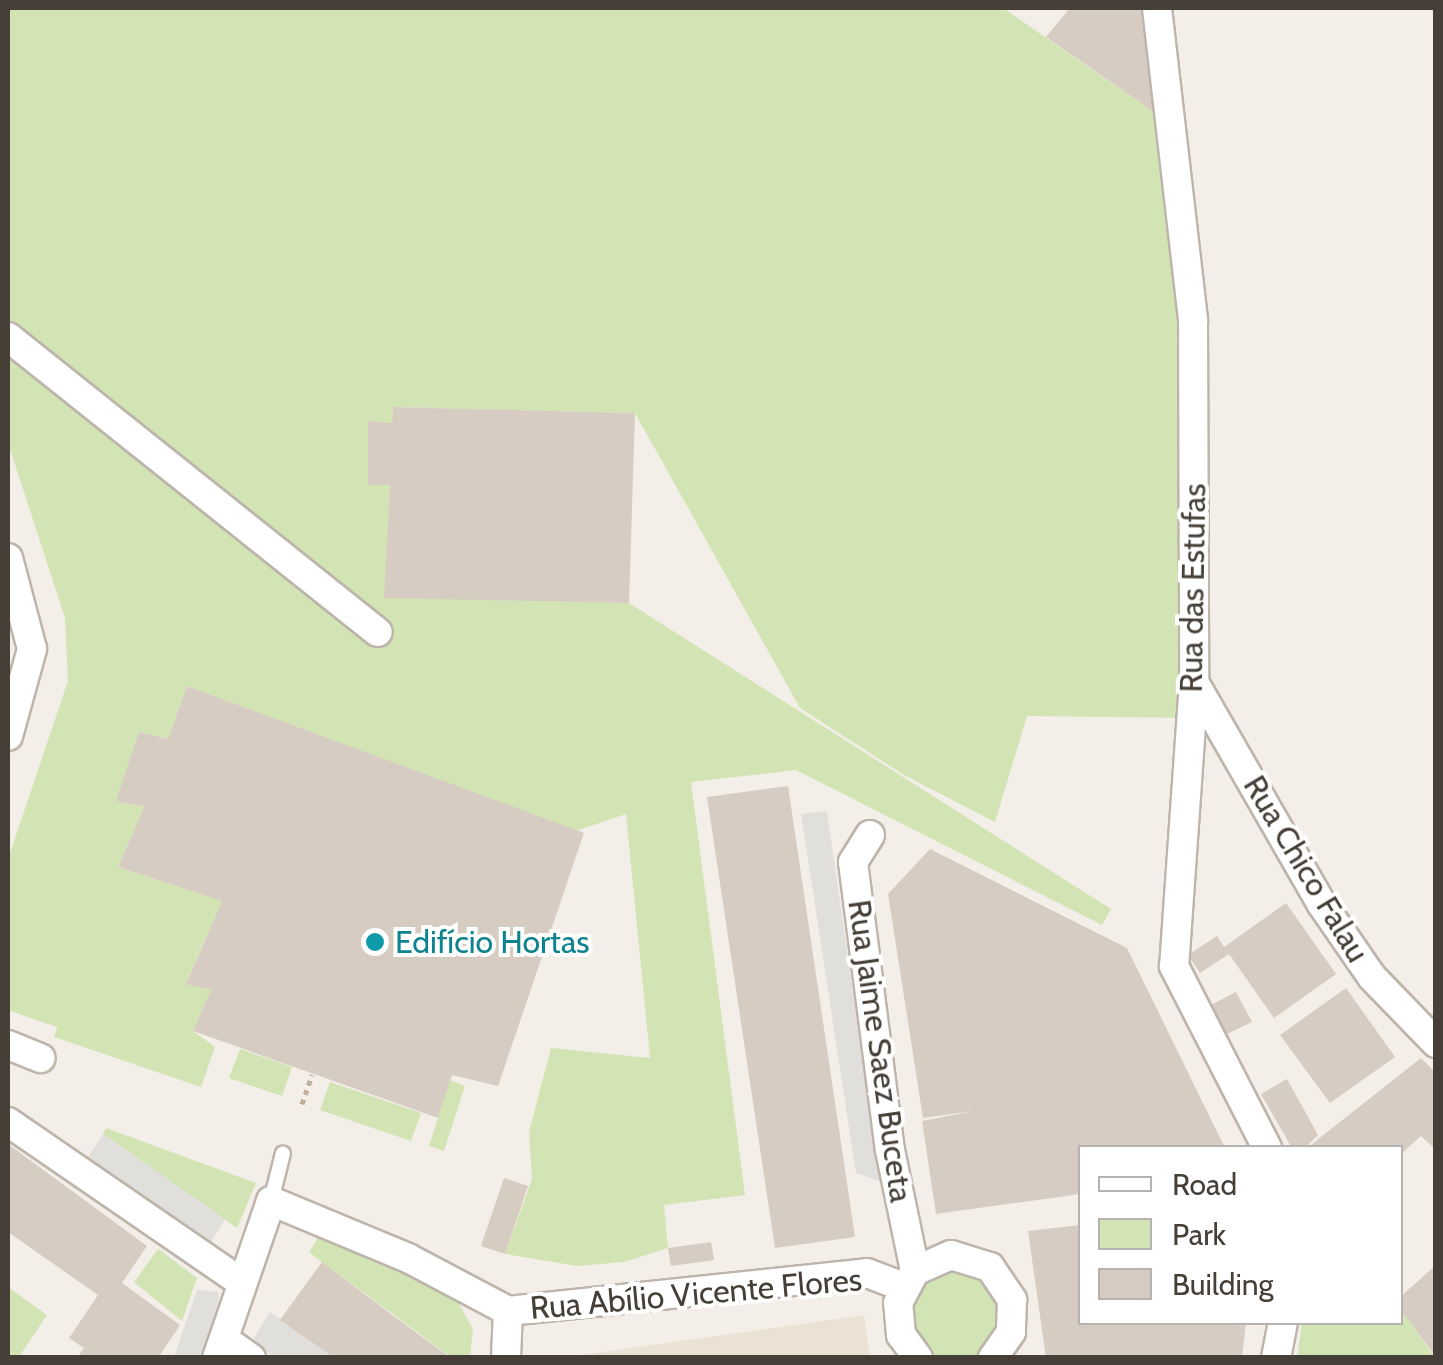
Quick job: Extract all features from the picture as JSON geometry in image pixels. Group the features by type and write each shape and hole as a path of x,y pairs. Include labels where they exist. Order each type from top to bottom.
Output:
{"street":[{"name":"Rua das Estufas","path":"1157,8 1193,320 1194,682 1174,966 1265,1145"},
{"path":"8,336 378,632"},
{"path":"8,558 27,613 8,736"},
{"name":"Rua Chico Falau","path":"1194,682 1321,904 1372,976 1436,1043"},
{"name":"Rua Jaime Saez Buceta","path":"870,835 853,862 854,879 909,1279"},
{"path":"8,1045 40,1058"},
{"path":"8,1122 241,1282"},
{"path":"251,1358 221,1349 241,1282 272,1202"},
{"name":"Rua Abílio Vicente Flores","path":"272,1202 408,1258 508,1311 867,1273 909,1279 897,1319 918,1358"},
{"path":"909,1279 942,1257 972,1257 1004,1281 1013,1320 995,1357"},
{"path":"506,1358 508,1311"},
{"path":"1276,1358 1282,1325"}],"lane":[{"path":"272,1202 283,1152"}],"path":[{"path":"302,1104 312,1075"}],"shaded area":[{"path":"827,811 880,1181 856,1173 801,814"},
{"path":"103,1134 225,1219 209,1245 86,1160"},
{"path":"197,1290 218,1292 219,1298 202,1357 174,1357"},
{"path":"270,1312 335,1357 274,1357 252,1341"},
{"path":"864,1315 870,1357 567,1357"}],"green space":[{"path":"8,8 1003,8 1174,126 1190,718 1027,716 995,822 904,775 800,708 635,413 393,407 392,423 368,422 368,485 390,485 385,597 629,603 1111,909 1102,925 796,770 691,782 745,1195 664,1205 668,1248 624,1262 577,1266 505,1254 532,1179 529,1132 551,1048 650,1058 626,814 576,831 187,686 168,739 139,732 117,801 144,807 118,867 222,901 186,983 211,990 193,1031 215,1047 201,1087 54,1037 57,1027 8,1010 8,859 68,681 65,618 8,443"},
{"path":"240,1049 292,1067 282,1096 229,1078"},
{"path":"450,1080 465,1086 444,1151 429,1146"},
{"path":"330,1082 421,1113 411,1141 320,1110"},
{"path":"106,1128 256,1183 237,1228 103,1134"},
{"path":"318,1238 427,1278 457,1300 473,1329 470,1357 451,1357 309,1252"},
{"path":"158,1249 197,1278 182,1321 134,1282"},
{"path":"951,1255 1012,1300 991,1357 918,1357 898,1303"},
{"path":"8,1287 47,1315 19,1357 8,1357"},
{"path":"1403,1312 1435,1358 1297,1358 1302,1325 1403,1325"}],"building":[{"path":"1070,8 1156,8 1174,126 1046,37"},
{"path":"393,407 635,413 629,603 384,598 390,485 368,485 368,421 392,423"},
{"name":"Edifício Hortas","path":"187,686 584,833 498,1086 452,1075 438,1118 193,1031 211,990 186,984 222,901 118,867 144,807 116,801 139,732 168,739"},
{"path":"788,786 855,1237 775,1248 707,797"},
{"path":"930,849 1127,948 1224,1145 1078,1145 1078,1194 936,1214 922,1121 973,1111 923,1118 888,894"},
{"path":"1286,903 1336,974 1274,1018 1229,954 1200,973 1188,955 1217,936 1224,947"},
{"path":"1346,988 1395,1057 1330,1103 1280,1035"},
{"path":"1236,992 1252,1022 1227,1034 1211,1005"},
{"path":"1421,1058 1436,1073 1436,1150 1421,1136 1403,1152 1403,1145 1311,1145"},
{"path":"1287,1079 1318,1135 1308,1145 1290,1145 1261,1094"},
{"path":"8,1144 147,1246 122,1283 180,1325 158,1358 77,1358 84,1348 69,1338 98,1295 8,1232"},
{"path":"504,1178 528,1186 505,1254 481,1246"},
{"path":"1078,1225 1078,1325 1246,1325 1242,1358 1046,1358 1028,1231"},
{"path":"711,1242 714,1260 671,1266 668,1248"},
{"path":"322,1262 451,1358 335,1358 280,1320"},
{"path":"1436,1265 1436,1357 1403,1313 1403,1294"}],"place":[{"name":"Edifício Hortas","path":"375,942"}]}
